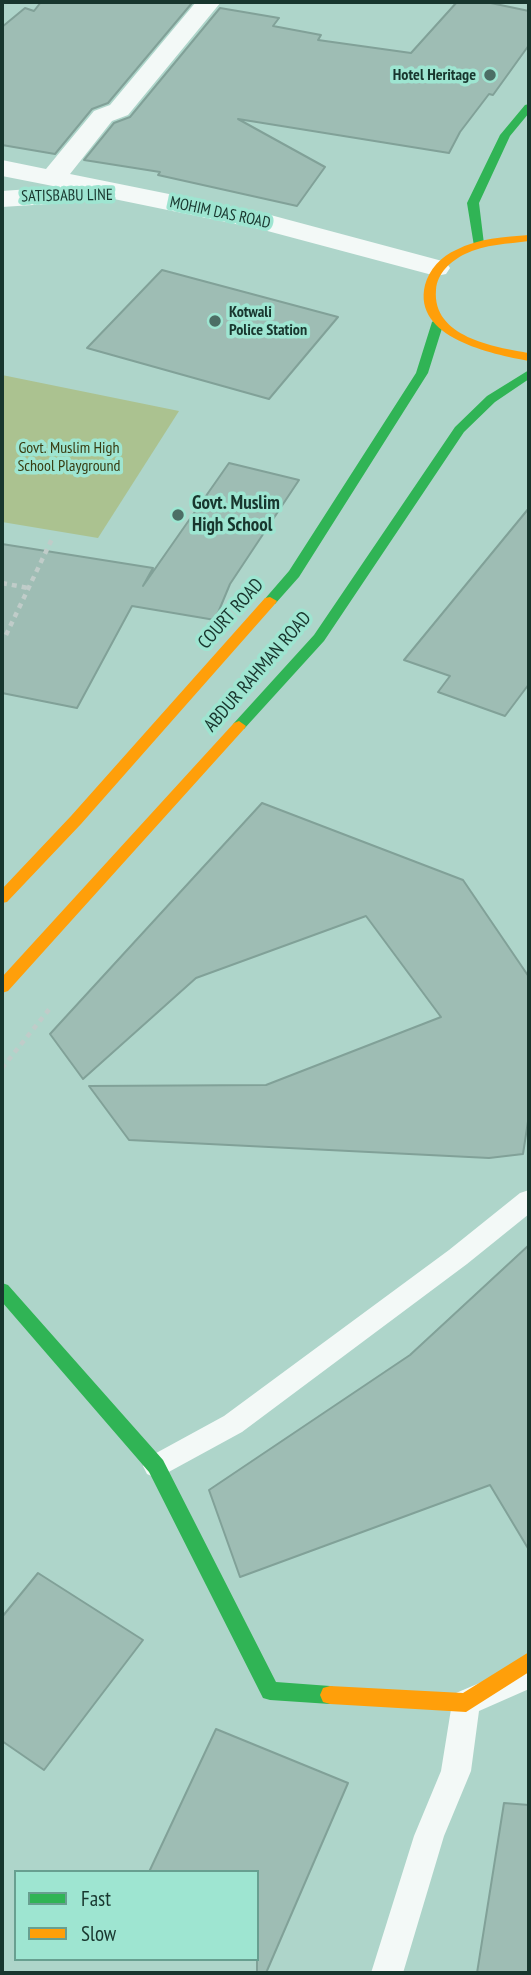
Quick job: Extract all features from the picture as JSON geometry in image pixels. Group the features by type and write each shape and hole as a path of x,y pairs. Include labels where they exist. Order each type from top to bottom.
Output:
{"main road":[{"path":"478,244 473,203 505,135 529,107"},
{"path":"529,238 478,244 453,255 436,268 427,285 428,304 438,322 469,343 511,356 529,357"},
{"name":"COURT ROAD","path":"2,898 85,810 294,574 422,373 438,322"},
{"name":"ABDUR RAHMAN ROAD","path":"2,987 319,638 459,430 480,406 529,374"},
{"path":"2,1290 156,1466 270,1691 466,1703 529,1661"}],"street":[{"path":"53,178 103,116 118,110 176,45 209,2"},
{"name":"MOHIM DAS ROAD","path":"2,169 263,222 436,268"},
{"name":"SATISBABU LINE","path":"2,199 31,195 133,195"}],"lane":[{"path":"156,1466 233,1424 529,1200"},
{"path":"387,1973 429,1836 456,1771 466,1703 529,1675"}],"path":[{"path":"6,635 52,539"},
{"path":"2,583 28,588"}],"green space":[{"name":"Govt. Muslim High School Playground","path":"2,375 179,411 98,538 2,522"}],"building":[{"path":"41,2 192,3 108,103 92,109 55,154 2,145 2,27 25,8 34,11"},
{"path":"457,2 486,2 529,11 529,45 493,95 489,94 460,132 449,153 238,119 325,167 297,206 158,175 160,172 84,160 114,123 130,117 220,8 279,18 273,26 321,35 318,40 411,53"},
{"path":"162,270 338,317 269,399 87,348"},
{"path":"229,463 299,480 230,584 215,620 132,606 77,708 2,693 2,544 153,568 143,586"},
{"path":"529,508 529,684 505,716 438,692 450,676 404,660"},
{"path":"262,803 463,880 529,977 529,1115 523,1154 489,1158 129,1140 89,1086 266,1085 441,1017 366,916 196,978 83,1079 50,1034"},
{"path":"529,1245 529,1550 490,1485 240,1577 209,1490 410,1355"},
{"path":"38,1573 143,1640 44,1770 2,1741 2,1617"},
{"path":"216,1729 348,1783 266,1973 257,1973 259,1870 150,1870"},
{"path":"504,1803 529,1805 529,1973 477,1973"}],"traffic: fast":[{"path":"478,244 473,203 505,135 529,107"},
{"path":"270,601 294,574 422,373 438,322"},
{"path":"239,726 319,638 459,430 491,399 529,374"},
{"path":"2,1290 156,1466 270,1691 330,1695"}],"traffic: slow":[{"path":"529,238 478,245 460,252 440,267 430,287 430,304 436,318 448,330 480,345 529,357"},
{"path":"2,898 76,820 270,601"},
{"path":"2,987 239,726"},
{"path":"330,1695 466,1703 529,1661"}],"place":[{"name":"Hotel Heritage","path":"490,75"},
{"name":"Kotwali Police Station","path":"215,321"},
{"name":"Govt. Muslim High School","path":"178,515"}]}
